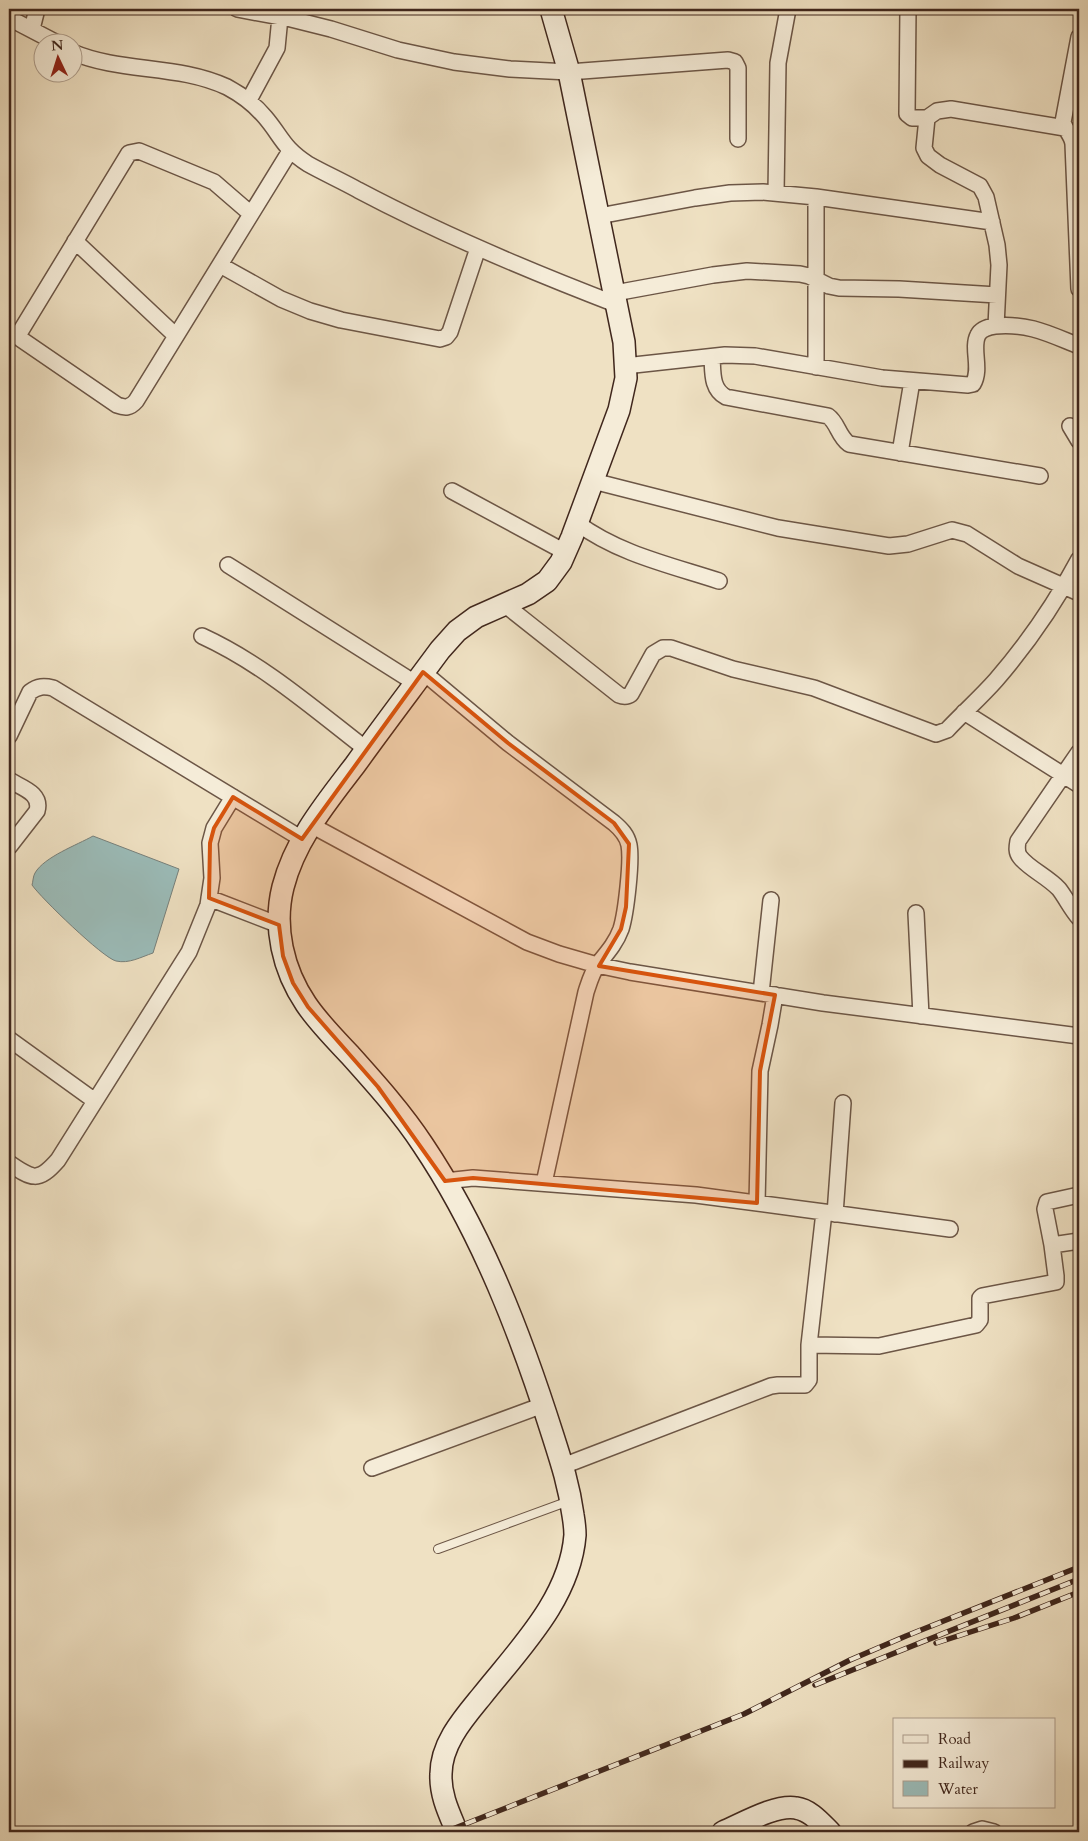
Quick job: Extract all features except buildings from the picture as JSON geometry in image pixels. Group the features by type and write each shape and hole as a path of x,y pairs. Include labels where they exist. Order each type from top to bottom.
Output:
{"street":[{"path":"32,29 37,9"},
{"path":"237,9 280,16 331,29 398,50 454,62 510,69 569,72 728,60 735,62 738,68 738,139"},
{"path":"457,1832 442,1796 440,1771 447,1746 458,1725 546,1614 566,1577 575,1534 569,1487 534,1378 497,1284 457,1202 422,1143 378,1086 308,1007 293,983 283,956 279,926 282,891 290,864 307,832 419,678 457,630 476,617 528,594 546,581 561,562 619,410 626,378 624,342 617,299 569,72 551,9"},
{"path":"776,193 778,63 788,9"},
{"path":"908,9 906,114 912,118 927,118 937,111 951,109 1064,128"},
{"path":"249,100 277,48 280,16"},
{"path":"9,18 37,32"},
{"path":"1079,37 1064,114 1064,128 1073,139 1079,289"},
{"path":"82,55 97,60 201,77 227,87 249,100 266,118 290,151 309,164 407,216 522,268 617,299 713,275 747,271 800,274 829,286 840,288 899,289 997,295"},
{"path":"927,118 924,148 928,156 940,165 980,186 986,196 997,245 999,265 996,326"},
{"path":"251,214 214,182 139,151 129,153 75,241 13,334 117,405 125,408 131,406 136,401 290,151"},
{"path":"599,216 730,193 776,193 992,222"},
{"path":"816,197 816,367"},
{"path":"75,241 176,336"},
{"path":"220,265 281,299 310,311 341,320 440,339 446,337 450,332 478,248"},
{"path":"625,366 712,356 755,356 882,378 968,385 973,384 977,375 978,336 982,330 996,326 1025,326 1041,330 1079,346"},
{"path":"712,356 714,384 720,394 726,397 828,416 834,420 843,439 849,444 1040,476"},
{"path":"900,453 912,381"},
{"path":"1070,426 1079,441"},
{"path":"593,481 778,528 889,546 908,544 952,530 959,531 967,534 1018,566 1079,593"},
{"path":"452,492 565,552"},
{"path":"577,523 594,535 621,549 719,581"},
{"path":"504,604 624,697 631,694 653,654 663,648 670,648 733,668 814,688 930,733 942,733 1001,674 1029,639 1064,587 1079,559"},
{"path":"228,565 419,678 614,823 625,835 629,854 626,907 621,929 597,965 586,992 544,1183"},
{"path":"202,636 229,648 254,664 366,749"},
{"path":"9,736 30,692 35,688 44,686 53,688 232,797 307,832 527,942 597,965 768,994 1079,1036"},
{"path":"964,712 1079,785"},
{"path":"1079,752 1018,842 1017,849 1018,855 1022,859 1059,890 1079,918"},
{"path":"9,780 35,795 39,805 38,811 9,847"},
{"path":"9,1163 27,1176 39,1177 48,1171 58,1160 189,952 209,898 212,878 210,843 214,828 232,797"},
{"path":"209,898 279,926"},
{"path":"757,1203 760,1071 770,1025 768,994 772,900"},
{"path":"916,913 921,1016"},
{"path":"9,1039 95,1101"},
{"path":"563,1466 771,1386 785,1384 805,1385 809,1380 809,1345 843,1103"},
{"path":"445,1181 473,1178 696,1195 950,1229"},
{"path":"809,1345 879,1346 976,1325 980,1320 980,1298 982,1296 1056,1282 1046,1209 1047,1202 1079,1195"},
{"path":"1052,1245 1079,1241"},
{"path":"372,1468 543,1405"},
{"path":"723,1832 774,1810 786,1807 797,1808 807,1812 818,1819 830,1832"},
{"path":"973,1832 982,1829 994,1832"}],"lane":[{"path":"438,1549 571,1500"}],"highlighted area":[{"path":"423,672 508,743 614,823 629,844 626,907 621,929 599,966 775,995 760,1071 757,1203 473,1178 445,1181 378,1087 308,1007 293,983 283,956 279,925 209,898 210,843 214,828 233,797 302,839"}],"water":[{"path":"93,836 179,869 153,953 126,962 116,961 99,950 72,927 32,885 35,873 39,867 61,852"}],"railway":[{"path":"445,1832 744,1714 850,1660 1079,1567"},
{"path":"815,1685 1079,1579"},
{"path":"936,1643 1014,1618 1079,1592"}]}
